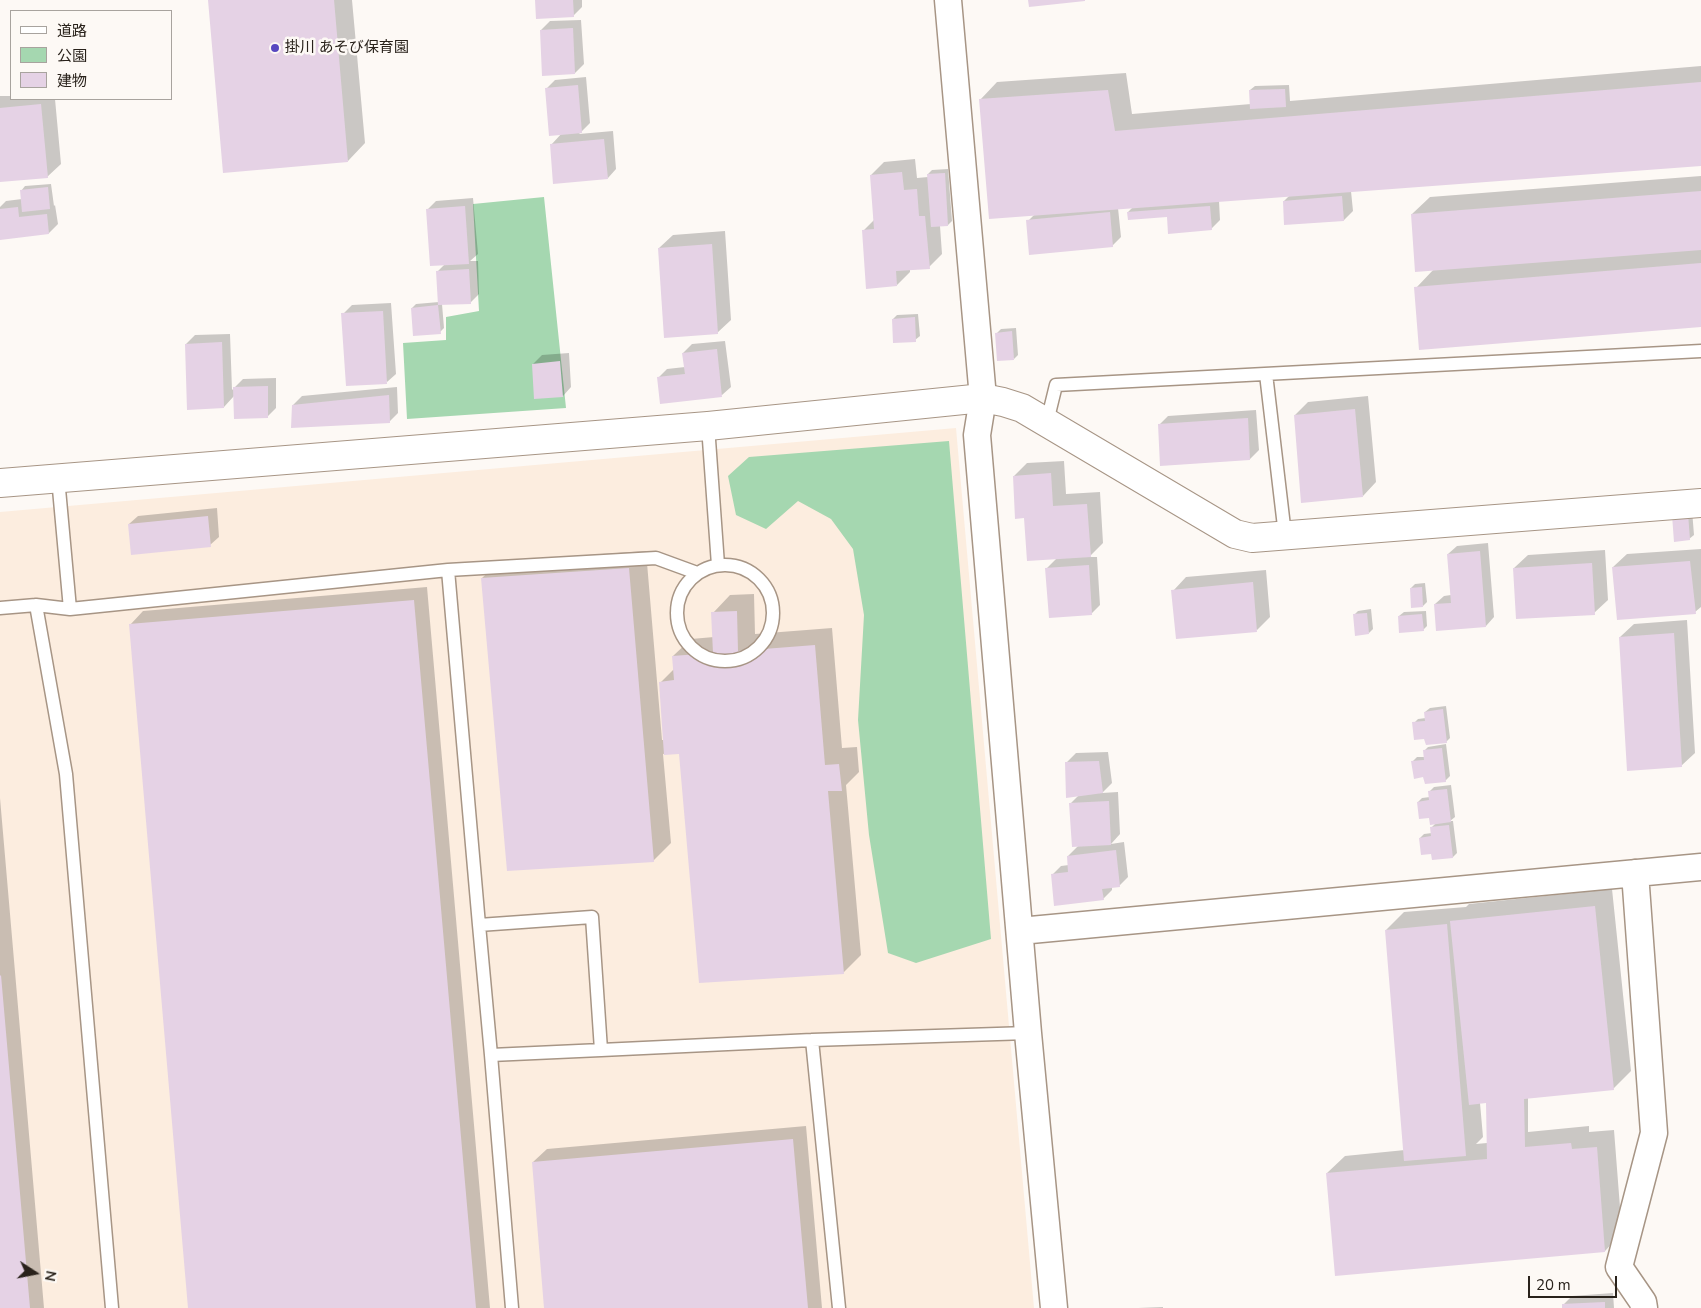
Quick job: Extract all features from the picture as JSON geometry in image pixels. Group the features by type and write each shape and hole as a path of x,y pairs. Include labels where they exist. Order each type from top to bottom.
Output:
{"street":[{"path":"948,0 983,398 977,435 1028,1033 1054,1308"},
{"path":"0,483 708,426 983,398 1022,408 1235,534 1252,538 1701,503"},
{"path":"1020,931 1701,867"},
{"path":"1635,873 1654,1133 1619,1268 1643,1302 1644,1308"}],"lane":[{"path":"1047,422 1056,384 1701,351"},
{"path":"1266,374 1286,535"},
{"path":"708,426 718,565"},
{"path":"58,478 70,609"},
{"path":"0,608 36,605 70,609 448,570 656,558 696,573"},
{"path":"727,564 743,567 757,575 767,588 772,603 773,619 768,635 759,647 745,657 730,661 715,660 700,654 688,644 679,631 676,615 678,599 685,584 696,573 718,565 727,564"},
{"path":"448,570 512,1308"},
{"path":"36,605 66,774 112,1308"},
{"path":"479,925 592,917 601,1050"},
{"path":"491,1055 812,1040 1028,1033"},
{"path":"812,1040 838,1308"}],"shaded area":[{"path":"956,428 1034,1308 0,1308 0,512"}],"green space":[{"path":"544,197 566,408 407,419 403,343 446,340 446,317 479,311 473,204"},
{"path":"949,441 991,939 916,963 888,953 869,835 858,720 864,615 853,549 831,519 798,501 766,529 736,515 728,476 749,457"}],"building":[{"name":"掛川 あそび保育園","path":"208,0 334,0 348,162 223,173"},
{"path":"535,0 573,0 574,17 536,19"},
{"path":"1028,0 1085,0 1085,1 1029,7"},
{"path":"573,28 575,74 542,76 540,30"},
{"path":"1701,82 1701,166 989,219 979,99 1108,90 1115,131"},
{"path":"578,85 582,133 549,136 545,88"},
{"path":"1285,89 1286,107 1250,109 1249,90"},
{"path":"41,104 48,178 0,182 0,108"},
{"path":"604,139 608,179 553,184 550,144"},
{"path":"902,172 904,190 917,189 919,216 925,216 930,269 896,271 897,286 866,289 862,230 874,229 870,175"},
{"path":"945,173 948,226 931,227 927,174"},
{"path":"48,187 50,209 22,212 20,190"},
{"path":"1701,191 1701,250 1415,272 1411,214"},
{"path":"1342,196 1344,221 1284,225 1283,201"},
{"path":"465,206 469,264 430,266 426,209"},
{"path":"1210,206 1212,230 1168,234 1167,217 1128,220 1127,212"},
{"path":"18,207 19,217 47,214 49,234 0,240 0,209"},
{"path":"1110,212 1113,247 1029,255 1026,220"},
{"path":"712,244 718,334 664,338 658,248"},
{"path":"1701,263 1701,327 1419,350 1414,287"},
{"path":"469,269 471,304 438,305 436,271"},
{"path":"438,305 441,334 413,336 411,308"},
{"path":"383,311 387,384 346,386 341,313"},
{"path":"915,317 916,342 893,343 892,319"},
{"path":"1012,331 1014,360 997,361 995,333"},
{"path":"222,342 224,408 187,410 185,344"},
{"path":"717,349 722,397 660,404 657,377 685,374 682,353"},
{"path":"560,361 563,397 534,399 532,364"},
{"path":"268,386 268,418 234,419 233,387"},
{"path":"389,395 390,423 291,428 292,405"},
{"path":"1355,409 1363,497 1301,503 1294,415"},
{"path":"1248,418 1250,460 1160,466 1158,424"},
{"path":"1051,473 1053,506 1087,504 1091,557 1027,561 1024,518 1015,519 1013,476"},
{"path":"1688,514 1690,540 1674,542 1672,515"},
{"path":"208,516 211,547 131,555 128,524"},
{"path":"1480,551 1486,627 1436,631 1434,604 1451,603 1447,554"},
{"path":"1690,561 1696,614 1617,620 1612,567"},
{"path":"1592,563 1595,615 1516,619 1513,568"},
{"path":"1089,565 1092,615 1049,618 1045,568"},
{"path":"629,568 654,862 507,871 481,578"},
{"path":"1253,582 1257,632 1176,639 1171,590"},
{"path":"1422,587 1423,607 1411,608 1410,588"},
{"path":"414,600 476,1308 188,1308 129,624"},
{"path":"737,611 738,651 815,645 825,765 839,764 842,791 828,791 844,974 699,983 679,754 664,755 659,682 674,680 672,656 713,653 711,612"},
{"path":"1367,613 1369,634 1355,636 1353,614"},
{"path":"1422,614 1424,631 1399,633 1398,616"},
{"path":"1674,633 1682,767 1627,771 1619,637"},
{"path":"1443,709 1447,743 1426,745 1424,739 1414,740 1412,722 1425,721 1424,712"},
{"path":"1442,748 1446,782 1425,784 1423,777 1414,779 1411,761 1424,760 1423,750"},
{"path":"1099,761 1103,793 1066,798 1065,762"},
{"path":"1447,789 1451,822 1430,825 1429,818 1419,819 1417,802 1429,800 1428,791"},
{"path":"1109,801 1111,845 1072,847 1069,803"},
{"path":"1449,825 1453,858 1432,860 1431,854 1421,855 1419,838 1431,836 1430,827"},
{"path":"1116,850 1120,887 1102,889 1104,900 1054,906 1051,874 1068,872 1067,856"},
{"path":"1595,906 1614,1090 1524,1099 1525,1147 1571,1143 1572,1149 1597,1147 1605,1252 1335,1276 1326,1173 1487,1159 1486,1103 1469,1105 1450,921"},
{"path":"1447,924 1466,1156 1404,1161 1385,930"},
{"path":"1,975 30,1308 0,1308"},
{"path":"793,1139 808,1308 544,1308 532,1162"},
{"path":"1605,1302 1605,1308 1562,1308 1562,1304"}],"place":[{"name":"掛川 あそび保育園","path":"275,48"}]}
